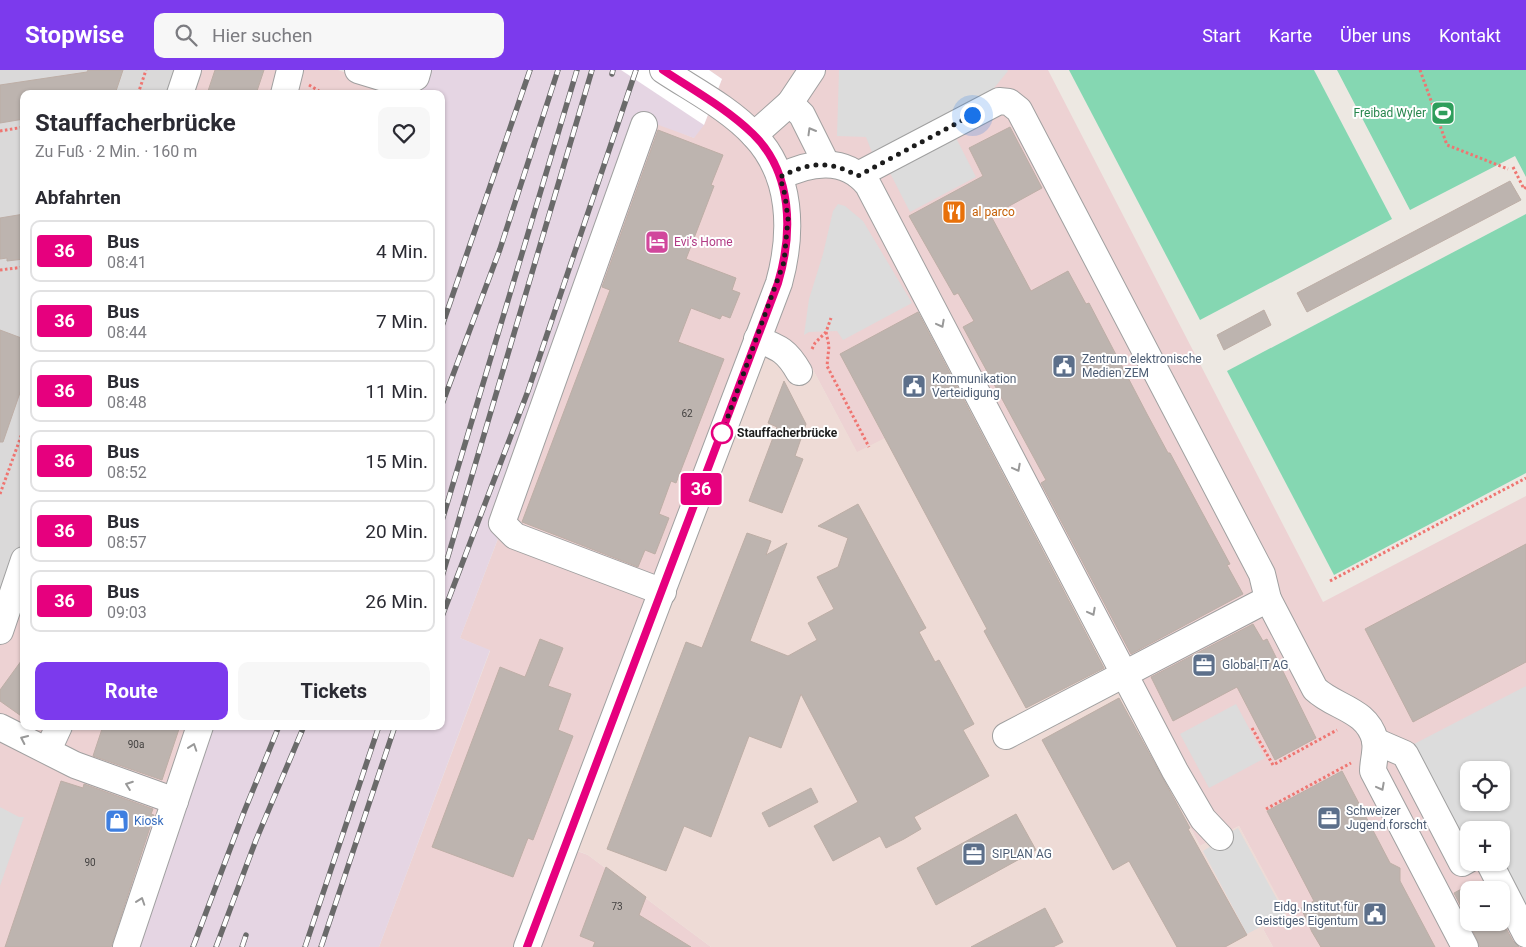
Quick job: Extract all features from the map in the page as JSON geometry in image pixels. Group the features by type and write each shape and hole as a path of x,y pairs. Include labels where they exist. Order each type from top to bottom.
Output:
{"street":[{"path":"181,90 188,70"},
{"path":"285,90 290,70"},
{"path":"358,70 404,84 416,77 418,70"},
{"path":"527,947 663,592 778,283 787,249 788,219 785,195 780,177 754,135 713,103 663,70"},
{"path":"754,135 790,102 812,70"},
{"path":"858,176 999,101 1009,102 1018,110 1262,574 1268,599 1315,689 1327,699 1362,716 1375,745 1372,771 1465,947"},
{"path":"790,102 802,115 826,163"},
{"path":"644,125 502,524 515,536 663,592"},
{"path":"780,177 799,169 826,163 858,176 872,192 1203,819 1220,837"},
{"path":"757,339 780,348 790,356 799,372"},
{"path":"0,631 20,572"},
{"path":"1006,736 1268,599"},
{"path":"0,727 75,765 175,801"},
{"path":"48,750 57,730"},
{"path":"126,947 199,730"},
{"path":"1375,745 1405,754 1460,858"},
{"path":"1418,857 1450,840"},
{"path":"1494,871 1526,934"}],"path":[{"path":"139,90 146,70"},
{"path":"1420,70 1447,145 1508,169"},
{"path":"0,131 20,128"},
{"path":"1513,167 1524,189 1526,187"},
{"path":"0,270 20,268"},
{"path":"815,343 826,332 831,318"},
{"path":"826,332 829,346 827,366 869,447"},
{"path":"0,494 20,439"},
{"path":"1330,581 1526,478"},
{"path":"1252,728 1273,766 1362,716"},
{"path":"1266,809 1375,745"}],"shaded area":[{"path":"0,70 188,70 181,90 20,90 20,572 0,631"},
{"path":"188,70 338,70 397,90 181,90"},
{"path":"424,70 709,70 722,79 704,125 694,138 656,124 460,638 490,650 379,947 134,947 206,730 445,730 445,90 417,90"},
{"path":"709,70 1048,70 1323,602 1526,496 1526,947 1273,947 1263,929 1286,914 1239,826 1200,846 1058,568 919,312 840,354 885,439 857,453 811,366 566,847 588,855 711,947 379,947 490,651 460,638 657,123 694,138"},
{"path":"839,70 1008,71 990,93 873,155 866,137 837,136"},
{"path":"955,136 976,177 910,212 889,171"},
{"path":"838,204 845,206 863,221 912,303 843,340 837,331 809,332 804,335 809,299 823,254 833,211"},
{"path":"919,312 1058,568 1200,846 1239,826 1287,914 1263,929 1273,947 711,947 588,855 566,846 757,339 799,372 811,366 857,452 885,438 840,354"},
{"path":"20,572 20,730 206,730 134,947 0,947 0,631"},
{"path":"1526,686 1526,913 1505,871 1510,871 1510,821 1460,821 1460,837 1414,744"},
{"path":"1236,704 1265,758 1209,788 1180,734"},
{"path":"0,807 19,817 24,817 0,886"},
{"path":"1238,828 1285,914 1247,934 1203,851 1216,843 1216,840"}],"green space":[{"path":"1069,70 1314,70 1392,219 1200,320"},
{"name":"Freibad Wyler","path":"1337,70 1526,70 1526,177 1515,156 1410,210"},
{"path":"1526,214 1526,473 1334,575 1227,371"}],"pier":[{"path":"621,70 709,70 722,79 704,125"}],"building":[{"path":"88,70 123,70 116,90 20,90 20,120 0,123 0,85 87,72"},
{"path":"215,70 264,70 257,90 208,90"},
{"path":"1010,127 1042,188 991,216 1031,291 1068,271 1086,304 1089,303 1168,453 1170,453 1230,564 1227,565 1243,594 1131,654 1041,483 1046,480 963,327 974,321 958,293 954,295 909,216 983,176 969,148"},
{"path":"658,130 723,155 711,185 714,186 686,259 736,278 732,290 740,293 730,318 722,315 720,319 691,308 678,342 724,359 676,483 671,481 659,514 669,518 655,554 645,550 638,567 522,522 610,290 602,287"},
{"path":"1510,181 1521,200 1307,312 1297,293"},
{"path":"20,215 20,259 7,261 7,258 0,259 0,218"},
{"path":"1264,310 1271,325 1224,350 1217,335"},
{"path":"918,312 1104,668 1026,708 984,631 987,629 840,354"},
{"path":"0,330 20,338 20,393 3,442 0,442"},
{"path":"784,381 806,424 795,456 803,459 782,513 749,501 777,427 768,423"},
{"path":"858,504 926,628 919,632 935,662 939,660 974,724 963,730 989,776 914,817 921,829 904,839 886,848 880,836 833,861 814,826 858,802 801,694 781,748 749,736 711,837 684,826 666,871 607,849 686,642 702,648 747,533 771,541 766,555 787,543 750,641 788,656 817,640 808,623 834,609 817,577 838,567 848,538 818,526"},
{"path":"1526,544 1526,662 1413,722 1365,629"},
{"path":"1253,624 1263,641 1267,639 1316,738 1275,760 1237,687 1173,721 1151,677"},
{"path":"540,639 563,648 548,686 571,694 558,730 573,736 533,840 528,838 513,877 432,847 500,667 525,677"},
{"path":"20,662 20,715 0,701 0,690"},
{"path":"1119,698 1190,828 1188,829 1247,935 1225,947 1177,947 1129,861 1113,870 1042,740"},
{"path":"102,730 179,730 162,780 93,756"},
{"path":"1342,771 1390,863 1400,868 1400,881 1435,947 1321,947 1312,932 1301,908 1314,901 1267,811"},
{"path":"61,781 83,788 84,784 153,809 151,814 154,815 111,947 5,947"},
{"path":"811,788 818,802 769,827 762,813"},
{"path":"1016,814 1036,850 936,905 917,868"},
{"path":"606,867 646,897 639,915 691,947 593,947 595,942 580,936"},
{"path":"1460,890 1460,905 1454,893"},
{"path":"1045,908 1063,942 1053,947 971,947"},
{"path":"1473,931 1508,931 1519,947 1480,947"}],"railway":[{"path":"445,317 530,70"},
{"path":"445,396 500,249 558,70"},
{"path":"445,511 577,70"},
{"path":"445,566 592,70"},
{"path":"612,74 613,70"},
{"path":"445,609 528,391 636,70"},
{"path":"193,947 277,730"},
{"path":"216,947 256,840 302,730"},
{"path":"305,947 378,730"},
{"path":"321,947 394,730"},
{"path":"242,947 246,935"}],"bus line":[{"name":"36","path":"527,947 656,610 778,283 787,249 788,219 785,195 780,177 767,152 754,135 739,121 663,70"}],"place":[{"name":"Freibad Wyler","path":"1443,113"},
{"name":"al parco","path":"954,212"},
{"name":"Evi’s Home","path":"657,242"},
{"name":"Zentrum elektronische Medien ZEM","path":"1064,366"},
{"name":"Kommunikation Verteidigung","path":"914,386"},
{"name":"Stauffacherbrücke","path":"722,433"},
{"name":"Global-IT AG","path":"1204,665"},
{"name":"Schweizer Jugend forscht","path":"1329,818"},
{"name":"Kiosk","path":"117,821"},
{"name":"SIPLAN AG","path":"974,854"},
{"name":"Eidg. Institut für Geistiges Eigentum","path":"1375,914"}],"route":[{"path":"722,433 778,283 787,249 788,219 785,195 780,177 799,169 826,163 850,171 858,176 972,115"}]}
